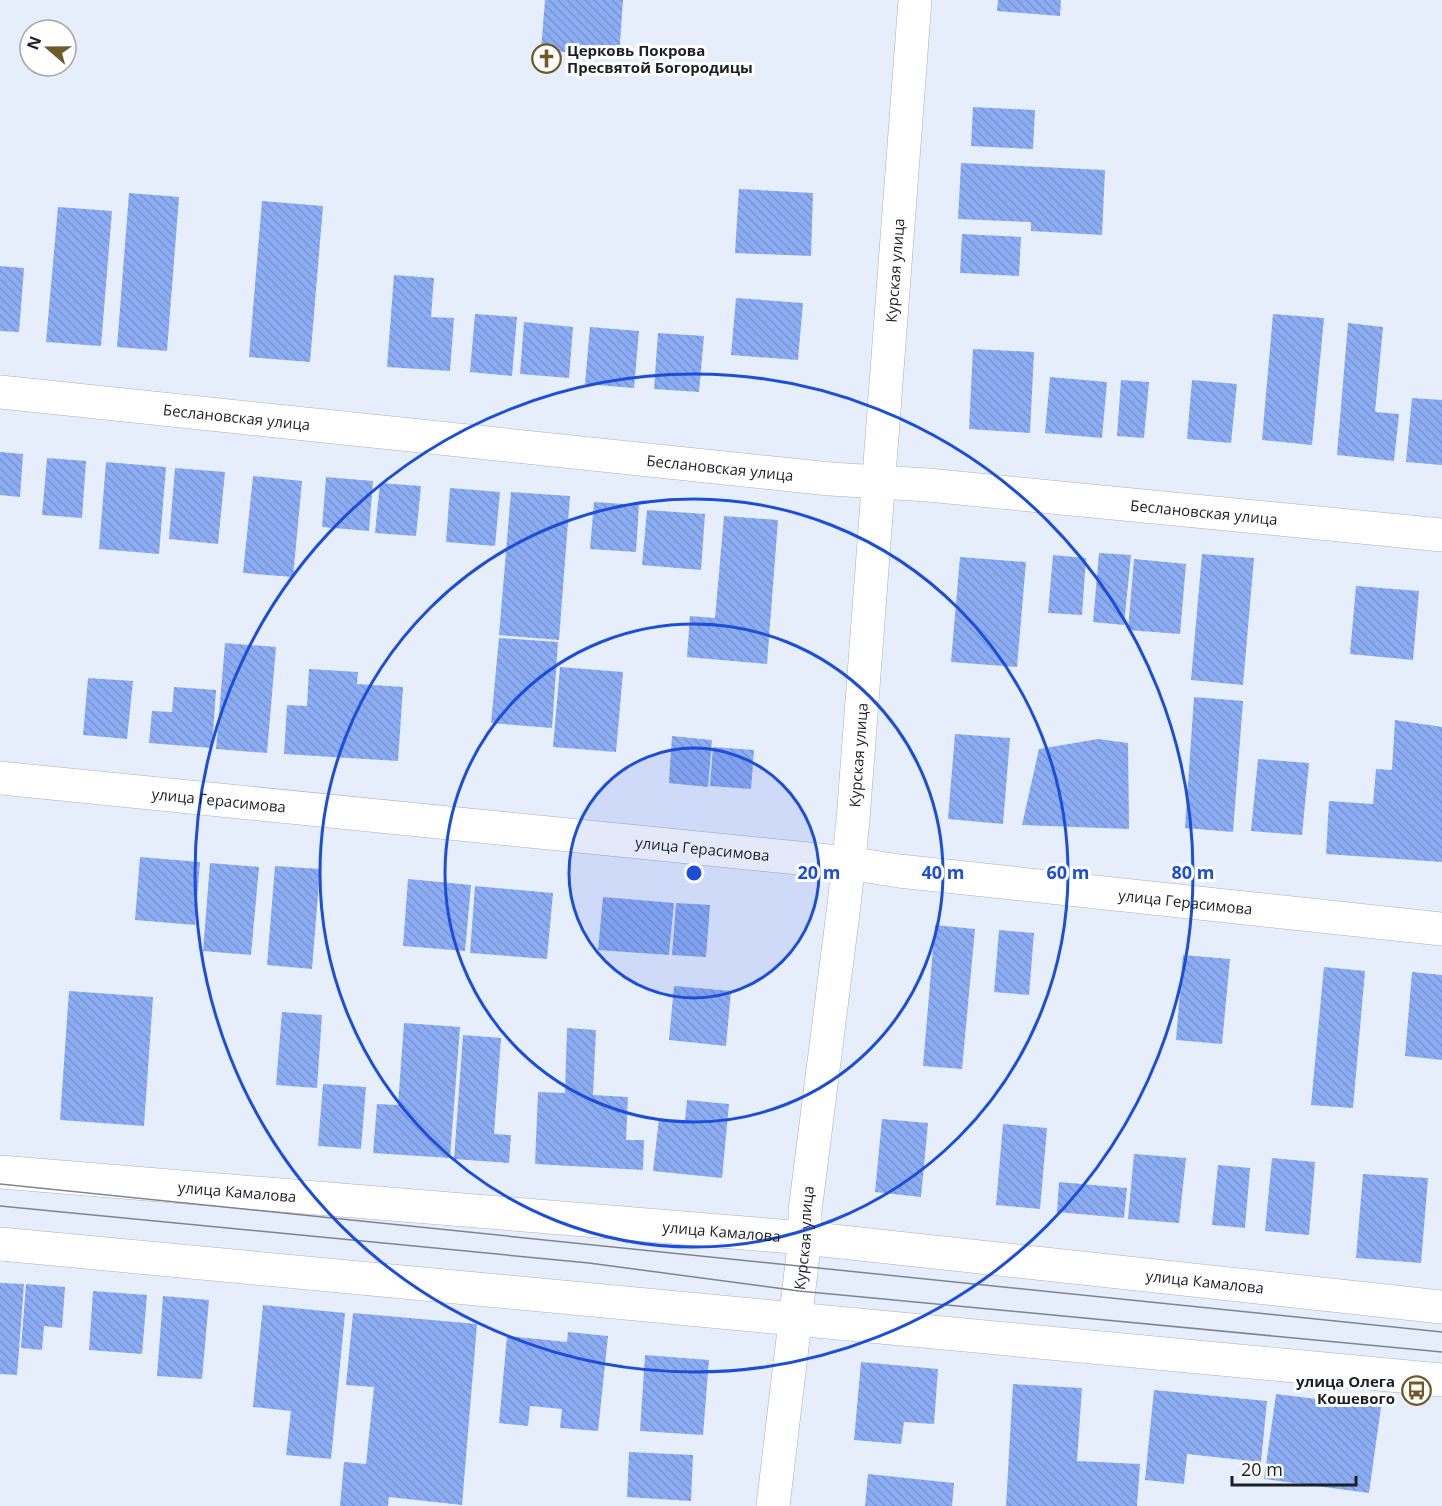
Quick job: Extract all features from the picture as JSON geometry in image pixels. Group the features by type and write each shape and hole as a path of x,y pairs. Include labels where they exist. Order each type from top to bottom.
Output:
{"street":[{"name":"Курская улица","path":"773,1506 848,863 915,0"},
{"name":"Беслановская улица","path":"0,392 794,475 1442,535"},
{"name":"улица Герасимова","path":"0,778 848,863 910,872 1442,929"},
{"name":"улица Камалова","path":"0,1172 805,1238 1442,1306"},
{"path":"0,1244 1442,1380"}],"building":[{"path":"545,0 623,0 619,57 541,50"},
{"path":"998,0 1061,0 1060,16 997,11"},
{"path":"973,107 1035,110 1033,149 971,146"},
{"path":"961,163 1105,170 1102,235 1031,231 1031,222 958,219"},
{"path":"739,189 813,193 811,256 735,253"},
{"path":"129,193 179,197 167,351 117,347"},
{"path":"262,201 323,206 310,362 249,357"},
{"path":"58,207 112,211 101,346 46,342"},
{"path":"962,234 1021,237 1019,276 960,273"},
{"path":"0,266 24,268 19,332 0,331"},
{"path":"394,275 434,278 431,317 454,318 450,371 387,367"},
{"path":"736,298 803,303 798,360 731,355"},
{"path":"475,314 517,317 512,376 470,372"},
{"path":"1273,314 1324,318 1312,445 1262,440"},
{"path":"524,322 573,327 569,378 520,374"},
{"path":"1348,323 1383,327 1375,412 1399,414 1394,461 1337,455"},
{"path":"590,327 639,331 634,388 585,384"},
{"path":"658,333 704,336 699,392 654,389"},
{"path":"973,349 1034,352 1030,433 969,429"},
{"path":"1050,377 1107,382 1102,438 1045,433"},
{"path":"1121,380 1149,382 1144,438 1117,436"},
{"path":"1192,380 1237,384 1231,443 1187,439"},
{"path":"1412,398 1442,400 1442,465 1406,462"},
{"path":"0,452 23,454 20,497 0,495"},
{"path":"47,458 86,461 82,518 42,515"},
{"path":"106,462 166,467 159,554 99,549"},
{"path":"175,468 225,472 218,544 169,539"},
{"path":"253,476 302,481 293,577 243,573"},
{"path":"326,477 373,481 369,531 322,527"},
{"path":"380,483 421,486 416,536 375,533"},
{"path":"450,488 500,492 495,546 446,542"},
{"path":"511,492 570,496 559,640 499,635"},
{"path":"594,502 639,505 636,552 590,549"},
{"path":"647,510 705,514 701,570 642,565"},
{"path":"724,516 778,520 767,664 687,657 690,616 715,618"},
{"path":"1099,553 1131,555 1124,625 1093,622"},
{"path":"1202,554 1254,558 1243,685 1191,680"},
{"path":"1053,555 1086,558 1082,615 1048,613"},
{"path":"960,557 1026,562 1017,667 951,662"},
{"path":"1134,559 1186,564 1180,634 1128,630"},
{"path":"1356,586 1419,591 1413,660 1350,654"},
{"path":"499,638 558,642 552,728 491,723"},
{"path":"225,643 276,647 267,753 216,749"},
{"path":"560,667 623,672 616,752 553,747"},
{"path":"309,669 358,672 357,684 403,687 398,761 284,754 287,705 307,706"},
{"path":"88,678 133,681 127,739 83,735"},
{"path":"174,687 216,690 212,748 149,743 152,711 172,712"},
{"path":"1194,697 1243,701 1233,832 1185,828"},
{"path":"1395,720 1442,727 1442,862 1326,854 1329,801 1373,804 1376,769 1392,770"},
{"path":"955,734 1010,738 1003,824 948,819"},
{"path":"672,736 712,740 708,787 669,783"},
{"path":"1098,739 1128,743 1129,829 1022,825 1039,749"},
{"path":"713,747 754,750 751,789 710,786"},
{"path":"1258,759 1309,763 1302,835 1251,831"},
{"path":"140,857 200,862 195,925 135,920"},
{"path":"210,863 259,867 251,955 203,951"},
{"path":"275,866 320,869 312,969 267,965"},
{"path":"408,879 471,885 465,951 403,946"},
{"path":"475,886 553,893 547,959 470,953"},
{"path":"603,897 674,903 669,955 598,950"},
{"path":"676,903 710,905 706,957 672,955"},
{"path":"935,925 975,929 962,1069 923,1066"},
{"path":"999,930 1034,933 1029,995 994,992"},
{"path":"1183,955 1230,959 1222,1044 1176,1040"},
{"path":"1324,967 1365,971 1353,1108 1311,1105"},
{"path":"1412,972 1442,975 1442,1060 1405,1056"},
{"path":"674,986 731,991 726,1046 669,1040"},
{"path":"69,991 153,997 144,1126 60,1120"},
{"path":"282,1012 322,1015 317,1088 276,1085"},
{"path":"404,1023 460,1027 450,1158 373,1153 377,1104 398,1105"},
{"path":"567,1028 596,1030 593,1095 628,1097 626,1140 644,1140 643,1170 535,1164 538,1092 565,1093"},
{"path":"463,1035 501,1038 494,1134 511,1135 509,1163 454,1159"},
{"path":"323,1084 366,1087 361,1149 318,1146"},
{"path":"687,1100 729,1104 722,1178 653,1171 659,1119 685,1121"},
{"path":"882,1119 928,1123 921,1197 875,1192"},
{"path":"1003,1124 1047,1128 1040,1209 996,1205"},
{"path":"1134,1154 1186,1158 1179,1223 1128,1219"},
{"path":"1272,1158 1315,1162 1309,1235 1265,1231"},
{"path":"1218,1165 1250,1168 1245,1228 1212,1225"},
{"path":"1363,1174 1428,1178 1421,1263 1356,1258"},
{"path":"1059,1182 1127,1188 1124,1218 1057,1212"},
{"path":"0,1283 24,1284 17,1375 0,1374"},
{"path":"26,1284 65,1287 62,1328 44,1326 42,1350 21,1348"},
{"path":"93,1291 147,1295 142,1354 89,1350"},
{"path":"163,1296 209,1300 202,1379 157,1376"},
{"path":"263,1305 345,1313 331,1459 286,1455 291,1411 253,1407"},
{"path":"353,1313 477,1324 462,1505 389,1497 388,1506 340,1506 344,1462 366,1464 374,1387 346,1385"},
{"path":"568,1332 608,1336 598,1431 560,1428 562,1409 530,1406 528,1426 499,1423 507,1336 567,1342"},
{"path":"645,1355 709,1360 703,1435 640,1431"},
{"path":"861,1362 938,1369 934,1424 904,1422 901,1444 854,1440"},
{"path":"1013,1384 1082,1388 1077,1461 1140,1464 1137,1506 1006,1506"},
{"path":"1154,1390 1267,1401 1261,1462 1187,1454 1184,1484 1145,1480"},
{"path":"1276,1394 1381,1407 1369,1493 1264,1479"},
{"path":"629,1452 693,1455 691,1501 627,1497"},
{"path":"868,1474 954,1483 952,1506 865,1506"}],"tram line":[{"path":"0,1184 1442,1332"},
{"path":"0,1206 589,1263 799,1291 1442,1352"}],"place":[{"name":"Церковь Покрова Пресвятой Богородицы","path":"546,59"},
{"name":"улица Олега Кошевого","path":"1416,1390"}]}
